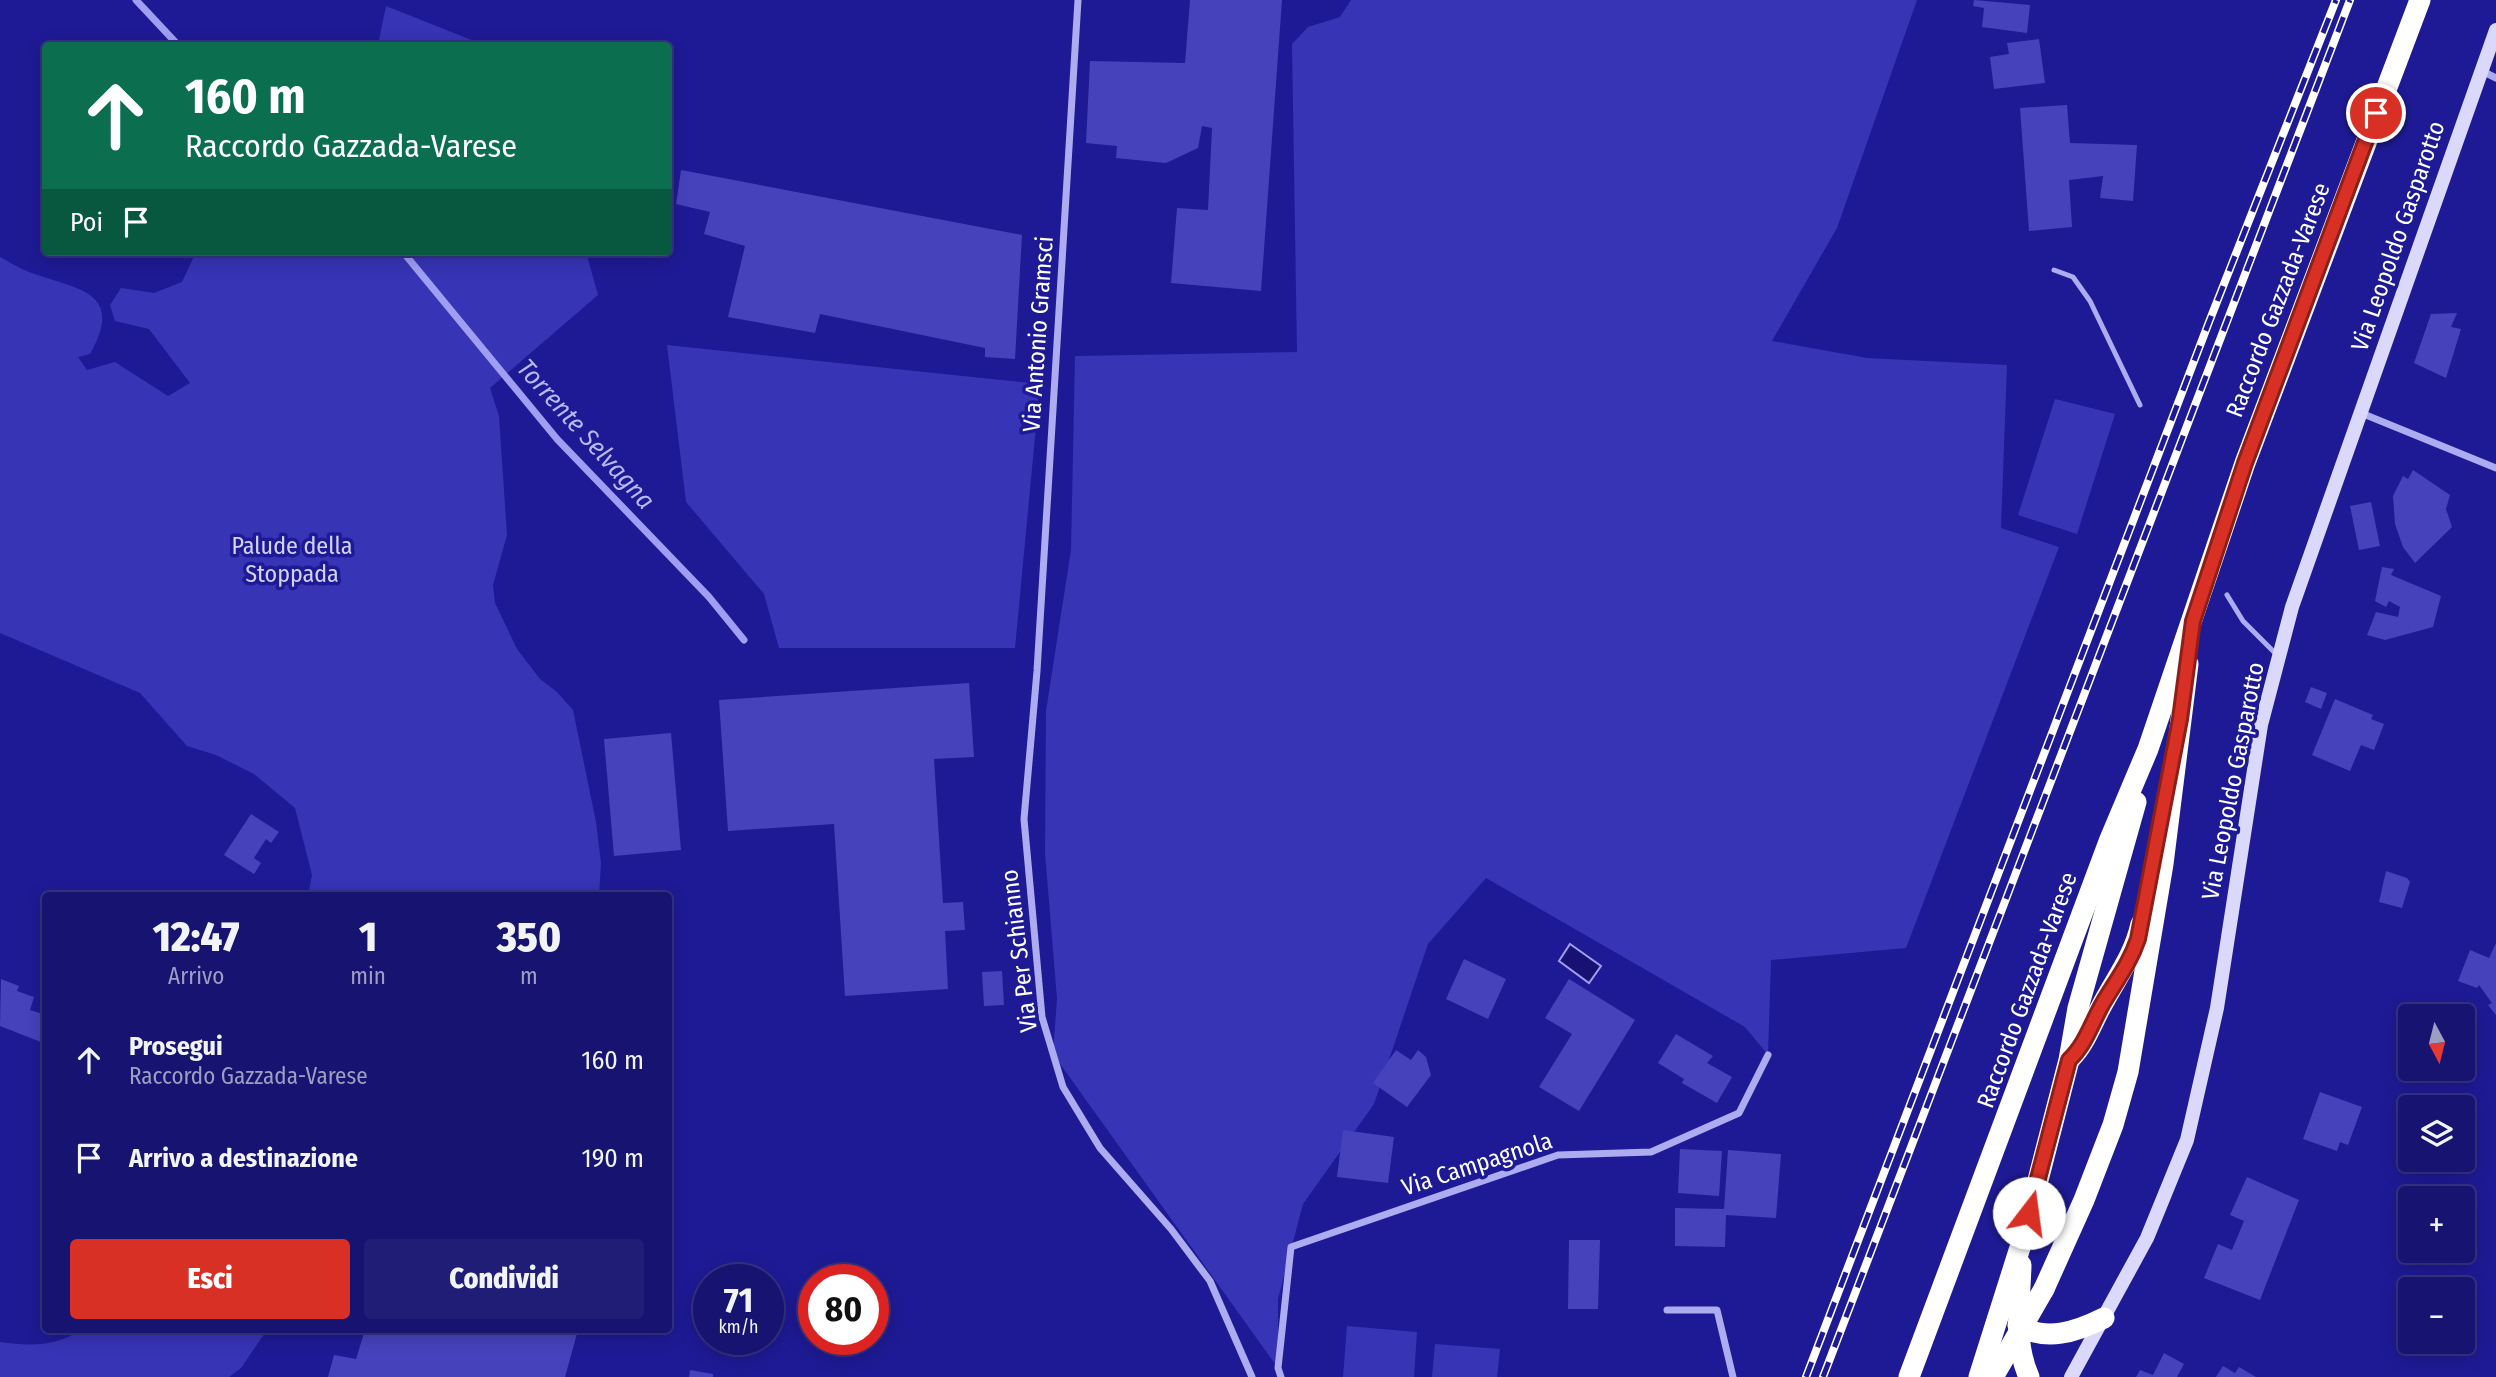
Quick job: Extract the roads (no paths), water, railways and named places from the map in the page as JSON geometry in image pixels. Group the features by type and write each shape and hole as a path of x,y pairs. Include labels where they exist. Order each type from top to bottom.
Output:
{"highway":[{"name":"Raccordo Gazzada-Varese","path":"1909,1377 2110,839 2148,749 2245,463 2420,0"},
{"name":"Raccordo Gazzada-Varese","path":"1993,1377 2043,1289 2084,1200 2128,1072 2163,864 2193,621"},
{"path":"2069,1060 2080,1050 2102,1005 2131,957 2138,939 2180,719"},
{"path":"1979,1377 2022,1238 2069,1060 2078,1008 2130,833 2148,749"},
{"path":"2022,1238 2018,1325 2021,1358 2029,1377"},
{"path":"2018,1325 2032,1333 2048,1334 2077,1330 2104,1318"}],"main road":[{"name":"Via Leopoldo Gasparotto","path":"2071,1377 2147,1237 2187,1140 2217,1007 2261,725 2292,607 2496,30"}],"street":[{"name":"Via Antonio Gramsci","path":"1037,671 1078,0"},
{"path":"2481,71 2496,78"},
{"path":"2360,413 2496,468"},
{"name":"Via Per Schianno","path":"1037,671 1024,819 1033,946 1045,1029 1069,1097 1100,1148 1171,1229 1210,1281 1252,1377"},
{"name":"Via Campagnola","path":"1281,1377 1278,1368 1291,1247 1558,1155 1651,1152 1738,1113 1768,1055"},
{"path":"1667,1310 1717,1310 1733,1377"}],"lane":[{"path":"2054,270 2073,277 2090,301 2140,405"},
{"path":"2227,595 2243,621 2279,656"}],"waterway":[{"name":"Torrente Selvagna","path":"136,0 175,42"},
{"name":"Torrente Selvagna","path":"406,256 557,439 709,597 744,640"}],"railway":[{"path":"1806,1377 2209,322 2336,0"},
{"path":"1823,1377 2350,0"}],"park label":[{"name":"Palude della Stoppada","path":"292,560"}]}
